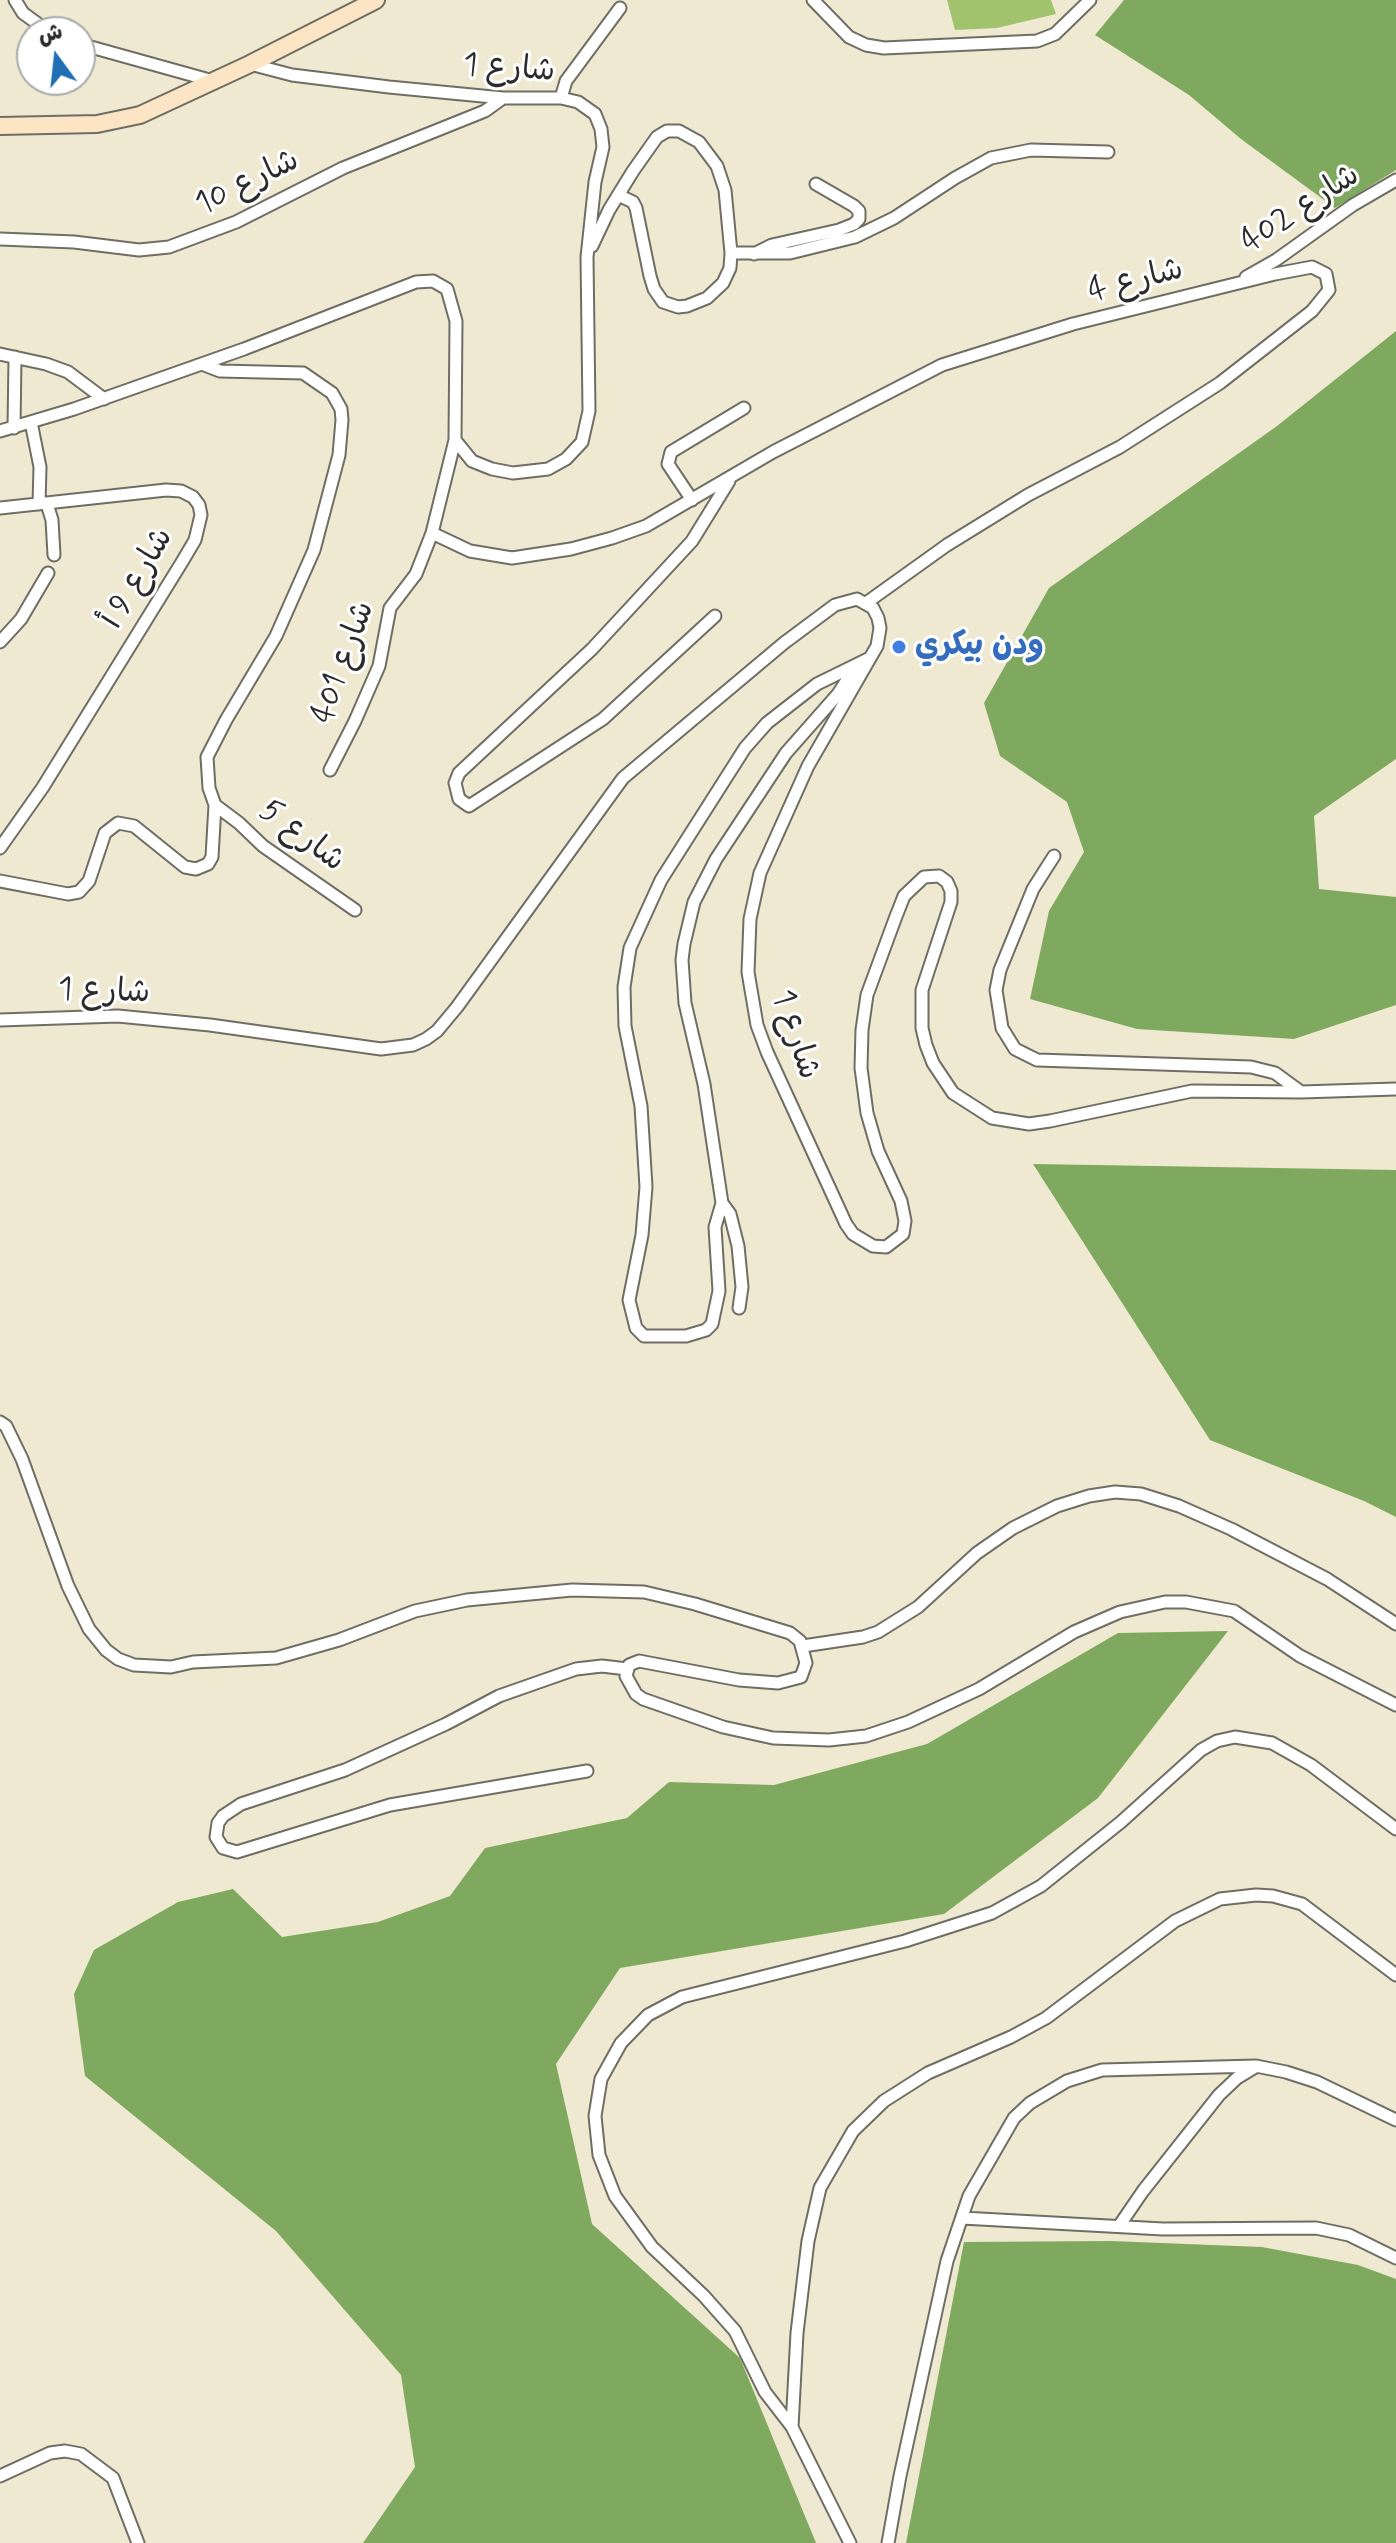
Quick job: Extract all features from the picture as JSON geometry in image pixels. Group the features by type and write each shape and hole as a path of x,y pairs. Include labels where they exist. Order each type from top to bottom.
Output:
{"street":[{"path":"15,0 27,16"},
{"path":"0,126 59,126 119,120 172,101 376,0"},
{"path":"813,0 849,37 866,45 884,48 1037,41 1055,34 1090,0"},
{"path":"561,98 566,81 620,8"},
{"path":"96,48 213,81"},
{"name":"شارع 1","path":"250,64 271,71 317,78 503,98 561,98 588,108 595,114 601,129 603,147 595,182 587,257"},
{"name":"شارع 10","path":"0,239 74,242 139,250 169,247 236,222 343,168 485,111 503,98"},
{"path":"455,440 472,461 513,473 548,469 582,442 589,411 587,257 602,221 618,195 657,137 667,131 679,131 699,142 717,166 725,190 730,268 717,290 696,303 678,307 663,302 654,289 636,208 633,202 618,195"},
{"path":"731,253 790,253 855,237 894,218 991,158 1031,150 1108,152"},
{"name":"شارع 402","path":"1235,283 1276,260 1353,205 1396,180"},
{"path":"752,255 772,245 839,230 859,219 859,211 854,206 816,184"},
{"name":"شارع 4","path":"432,533 470,551 498,557 526,557 612,538 646,526 813,431 942,365 1073,324 1235,283 1312,267 1326,274 1329,290 1312,311 1173,415 1120,447 1028,495 947,545 866,603"},
{"name":"شارع 401","path":"202,364 416,282 433,281 447,289 456,321 455,440 421,566 390,608 379,666 330,770"},
{"path":"0,354 68,372 104,399"},
{"path":"14,428 15,357"},
{"path":"0,431 202,364 220,371 303,373 332,393 341,409 342,420 339,455 314,550 276,636 207,757 208,780 215,805 212,857 208,864 196,869 179,863 134,826 118,823 105,833 89,881 79,892 68,894 0,881"},
{"path":"692,500 668,464 671,452 744,408"},
{"path":"31,422 43,504 53,529 54,555"},
{"path":"715,616 603,719 469,806 459,799 455,783 459,773 612,628 692,541 732,477"},
{"name":"شارع 9 أ","path":"0,508 166,490 181,491 196,501 200,510 195,540 29,808 0,848"},
{"path":"0,642 21,619 48,573"},
{"name":"شارع 1","path":"0,1020 118,1016 210,1025 381,1049 413,1045 426,1039 457,1007 623,778 706,706 835,605 857,599 873,608 880,628 877,646 864,660 808,766 764,864 754,896 748,944 748,972 757,1025 779,1082 853,1234 873,1246 886,1247 903,1234 905,1221 901,1201 878,1151 867,1113 861,1068 862,1030 867,995 904,896 924,877 939,876 947,882 951,902 922,990 922,1028 933,1063 953,1093 979,1112 1008,1122 1029,1124 1192,1091 1396,1089"},
{"path":"864,660 768,779 703,881 688,923 682,960 684,992 704,1084 722,1203 715,1227 719,1291 712,1324 706,1330 686,1336 644,1336 636,1328 629,1300 642,1235 646,1187 641,1106 625,1026 624,987 630,948 661,880 745,748 767,723 794,701 832,675 864,660"},
{"name":"شارع 5","path":"215,805 263,846 355,910"},
{"path":"1054,856 1033,889 1000,970 996,990 1002,1028 1015,1049 1037,1060 1251,1067 1275,1073 1301,1092"},
{"path":"722,1203 730,1214 738,1246 742,1287 739,1308"},
{"path":"0,1422 6,1426 22,1459 68,1586 89,1629 106,1650 134,1665 171,1667 193,1662 276,1658 433,1607 510,1595 572,1590 644,1592 790,1633 803,1646 806,1663 801,1677 790,1682 739,1680 639,1661 627,1669 629,1684 643,1699 723,1727 795,1741 851,1739 885,1731 945,1706 1096,1621 1144,1606 1186,1602 1234,1611 1262,1627 1300,1656 1396,1705"},
{"path":"803,1646 878,1632 918,1607 965,1563 1013,1528 1057,1506 1115,1492 1141,1494 1179,1506 1231,1529 1327,1579 1396,1624"},
{"path":"587,1771 390,1805 237,1852 223,1848 216,1837 218,1823 223,1816 241,1804 345,1770 499,1696 588,1666 627,1669"},
{"path":"850,2543 792,2427 765,2392 735,2331 704,2296 652,2247 615,2196 595,2135 597,2094 611,2058 634,2028 661,2006 682,1997 905,1941 992,1913 1041,1886 1141,1806 1201,1750 1217,1741 1235,1737 1272,1743 1311,1765 1396,1829"},
{"path":"792,2427 797,2333 807,2254 820,2188 853,2131 884,2101 928,2073 1011,2037 1046,2018 1175,1921 1220,1899 1273,1896 1302,1904 1396,1975"},
{"path":"1119,2226 1219,2095 1256,2066"},
{"path":"888,2543 947,2261 974,2186 1014,2118 1030,2103 1067,2081 1102,2070 1256,2066 1317,2082 1396,2120"},
{"path":"962,2218 1163,2229 1316,2228 1349,2235 1396,2258"},
{"path":"0,2476 50,2453 65,2451 81,2454 113,2478 138,2543"}],"green space":[{"path":"947,0 1051,0 1056,14 997,28 955,30"},
{"path":"1124,0 1396,0 1396,170 1335,208 1241,139 1189,95 1095,35"},
{"path":"1396,331 1396,759 1314,816 1319,889 1396,897 1396,1005 1294,1039 1137,1029 1030,999 1049,911 1084,852 1067,802 1000,756 984,703 1049,588 1277,426"},
{"path":"1033,1164 1396,1170 1396,1517 1364,1501 1210,1440"},
{"path":"1228,1631 1098,1798 944,1914 620,1968 556,2064 592,2224 740,2358 816,2543 363,2543 415,2467 401,2375 276,2231 85,2076 74,1994 94,1950 178,1902 233,1889 282,1937 378,1922 450,1896 485,1848 627,1818 669,1782 774,1785 927,1744 1118,1633"},
{"path":"1111,2241 1262,2247 1358,2265 1396,2279 1396,2543 906,2543 964,2242"}],"place":[{"name":"ودن بيكري","path":"899,647"}]}
